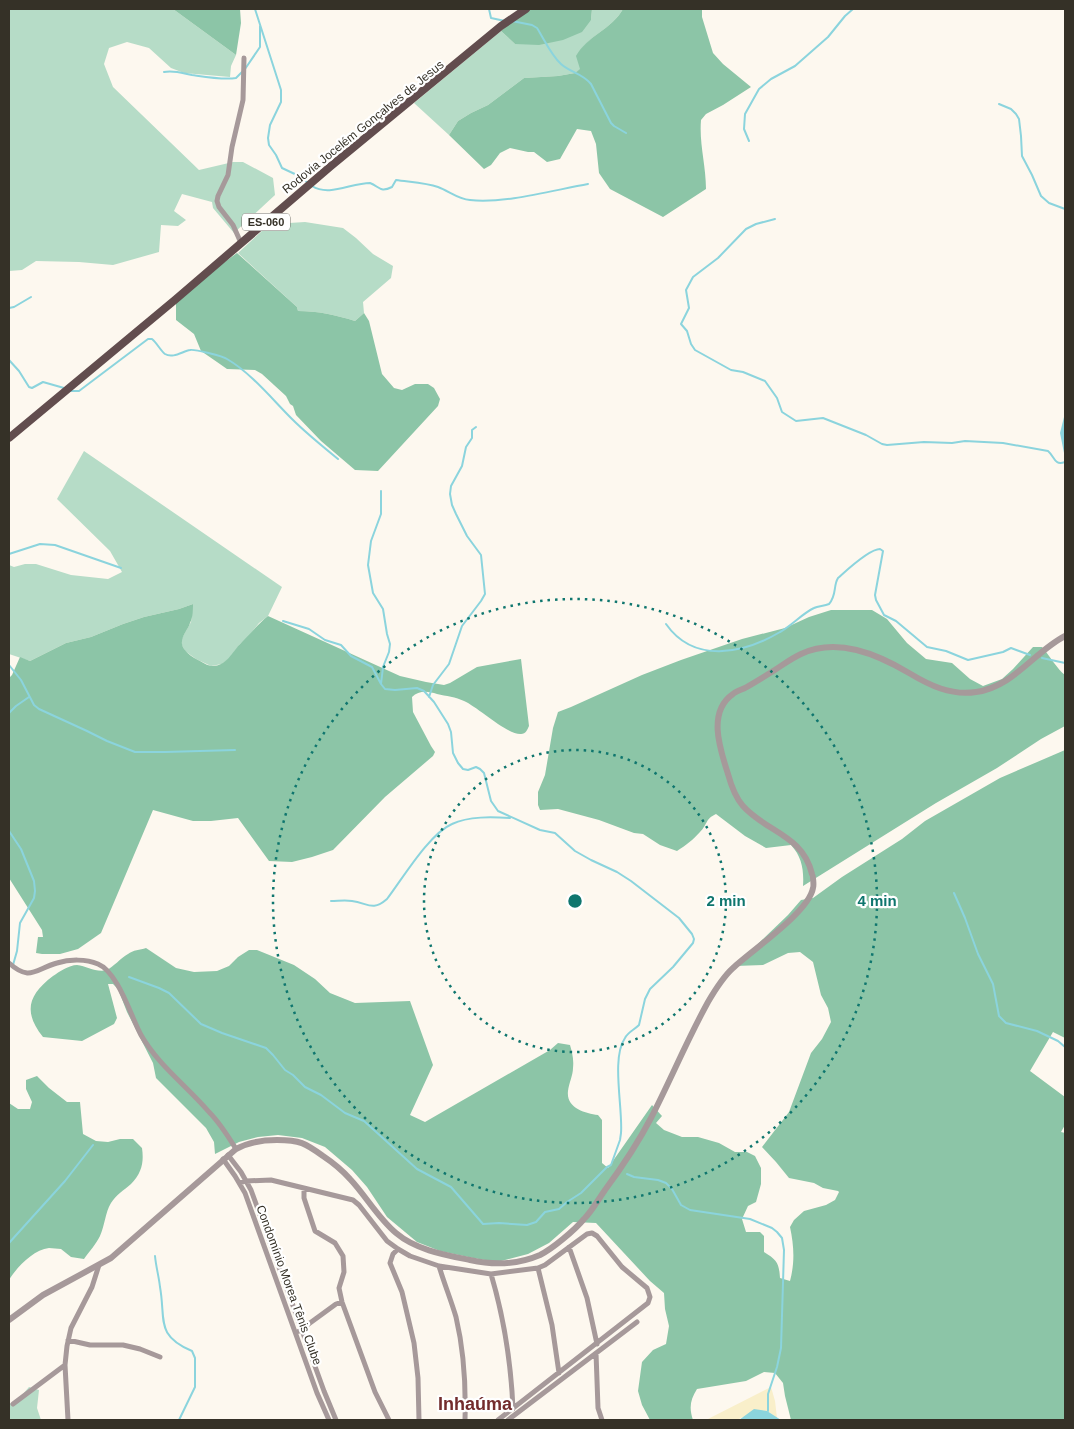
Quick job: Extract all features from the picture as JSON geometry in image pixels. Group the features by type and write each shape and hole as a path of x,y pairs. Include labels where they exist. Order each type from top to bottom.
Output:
{"main road":[{"name":"Rodovia Jocelém Gonçalves de Jesus","path":"9,438 331,166 452,69 501,26 526,9"}],"street":[{"path":"242,243 233,225 219,207 218,196 228,175 232,147 243,100 244,58"},
{"path":"9,1320 43,1295 111,1258 225,1157 242,1145 262,1140 294,1140 307,1144 346,1174 381,1217 398,1235 410,1242 433,1251 484,1263 502,1264 524,1260 540,1254 558,1242 585,1219 636,1145 713,994 732,969 804,906 813,890 813,875 806,856 790,839 756,818 739,802 717,734 722,705 732,694 802,654 821,648 840,648 868,653 886,660 938,688 954,692 974,693 998,686 1065,636"},
{"path":"9,963 16,970 28,973 57,963 74,960 86,961 104,967 115,979 142,1036 155,1055 170,1073 209,1111 236,1149"},
{"name":"Condomínio Morea Tênis Clube","path":"225,1157 241,1172 255,1200 336,1420"},
{"name":"Condomínio Morea Tênis Clube","path":"225,1157 240,1183 248,1202 317,1393 329,1420"},
{"path":"240,1183 271,1180 356,1202 383,1236 398,1249 410,1256 440,1266 491,1274 538,1268 545,1265 587,1234 595,1234 622,1267 647,1288 649,1300 646,1306 498,1420"},
{"path":"304,1188 304,1198 315,1231 335,1243 343,1256 344,1272 339,1288 342,1302 373,1388 389,1420"},
{"path":"569,1247 587,1298 597,1344"},
{"path":"398,1249 392,1254 390,1263 402,1292 414,1342 418,1378 419,1420"},
{"path":"68,1420 65,1365 68,1340 71,1328 92,1287 99,1265"},
{"path":"440,1266 456,1316 462,1349 465,1378 465,1420"},
{"path":"538,1268 552,1326 559,1373"},
{"path":"491,1274 507,1339 513,1409"},
{"name":"Condomínio Morea Tênis Clube","path":"302,1330 336,1304 342,1302"},
{"path":"508,1420 637,1322"},
{"path":"296,1332 302,1330"},
{"path":"68,1340 90,1345 123,1345 160,1356"},
{"path":"596,1353 598,1408 602,1420"},
{"path":"13,1404 65,1365"}],"green space":[{"path":"9,9 173,9 236,55 231,66 230,77 184,73 171,68 149,48 127,42 109,48 104,64 113,87 199,170 233,162 243,162 273,178 275,195 234,233 213,208 212,202 182,194 174,211 186,220 178,226 161,225 159,252 113,265 36,261 22,270 9,271"},
{"path":"173,9 240,9 241,23 236,55"},
{"path":"525,9 592,9 591,20 582,32 563,40 539,45 515,44 501,31"},
{"path":"592,9 623,9 613,22 581,49 577,56 581,69 575,73 524,78 488,105 458,121 449,135 414,103 501,31 515,44 591,20"},
{"path":"623,9 702,9 702,17 713,53 723,64 751,87 706,114 701,120 706,189 663,217 610,189 599,173 596,144 591,131 577,129 560,159 547,162 534,152 510,148 500,153 491,165 484,169 449,135 458,121 488,105 524,78 575,73 580,69 576,56 581,49 613,22"},
{"path":"276,218 289,223 305,222 343,228 373,254 393,266 391,278 363,302 364,313 355,321 327,314 298,311 297,307 238,253"},
{"path":"237,253 297,307 298,311 327,314 355,321 364,313 369,321 382,374 394,388 402,390 415,384 428,384 434,388 440,399 438,406 378,471 355,470 321,441 296,415 293,406 286,396 262,374 255,370 227,369 201,351 194,334 176,320 176,304 173,300"},
{"path":"84,451 282,587 268,616 240,644 231,657 222,664 211,666 196,659 185,651 182,645 182,638 191,622 193,604 144,617 91,637 66,643 30,661 9,654 9,565 14,567 36,564 71,575 108,579 122,572 110,551 57,499"},
{"path":"193,604 192,618 182,644 184,649 191,655 210,666 222,664 229,658 268,616 400,676 426,682 444,685 477,667 521,659 529,726 524,733 515,733 461,700 427,692 415,695 412,697 413,712 435,752 433,756 385,797 333,850 292,862 269,861 238,818 193,821 153,810 101,933 78,949 60,954 36,953 38,937 43,937 42,930 9,878 9,678 20,657 30,661 66,643 91,637 144,617"},
{"path":"831,610 872,610 887,619 907,643 926,659 952,663 970,679 983,686 1002,679 1033,647 1042,647 1065,675 1065,726 936,803 803,886 802,864 798,854 791,845 766,848 745,836 716,814 708,820 695,838 677,851 660,845 643,834 634,833 599,820 558,809 540,810 538,792 545,775 553,728 558,712 681,660 742,639 785,628"},
{"path":"1065,750 1065,1038 1053,1032 1030,1071 1065,1097 1065,1125 1061,1132 1065,1133 1065,1420 791,1420 783,1383 775,1373 764,1372 746,1381 697,1389 691,1404 693,1420 650,1420 642,1405 638,1391 642,1362 653,1350 666,1344 669,1326 664,1293 650,1281 596,1223 573,1222 549,1243 528,1254 497,1262 440,1251 417,1242 387,1217 367,1187 352,1170 325,1147 302,1138 278,1135 258,1137 239,1142 215,1154 214,1142 206,1128 156,1078 153,1063 127,1012 118,989 113,984 108,984 117,1018 114,1024 82,1041 43,1037 33,1020 31,1004 38,990 53,976 71,966 77,965 103,971 112,967 130,953 146,948 176,968 194,972 217,971 229,966 249,950 257,950 294,965 315,979 330,993 355,1003 410,1001 433,1065 410,1115 425,1122 550,1050 558,1043 570,1045 573,1065 568,1097 577,1109 598,1115 602,1120 602,1163 608,1168 652,1105 662,1116 656,1123 664,1130 682,1137 698,1137 719,1143 735,1152 747,1152 755,1156 761,1168 761,1184 756,1202 748,1206 742,1219 746,1232 760,1232 764,1236 764,1252 776,1262 780,1278 790,1281 793,1254 790,1227 794,1220 804,1211 826,1205 835,1200 839,1192 823,1188 814,1183 789,1178 762,1147 789,1112 811,1053 822,1039 831,1022 828,1008 821,995 813,962 800,952 788,953 763,965 735,966 801,900 813,898 902,839 925,821 1000,778"},
{"path":"37,1076 67,1102 80,1102 83,1134 96,1141 108,1142 120,1139 133,1139 142,1148 143,1158 140,1171 135,1180 111,1203 100,1236 84,1259 71,1257 61,1249 43,1249 26,1260 9,1280 9,1103 18,1109 30,1109 32,1102 26,1089 26,1080"},
{"path":"29,1387 39,1390 37,1408 41,1420 9,1420 9,1404 17,1401"}],"sand":[{"path":"771,1387 777,1418 767,1411 740,1418 739,1420 706,1420"}],"water":[{"path":"1065,413 1065,458 1060,433"},
{"path":"754,1409 767,1411 781,1420 739,1420"}],"waterway":[{"path":"255,9 281,90 281,102 270,125 269,145 282,168 299,176 308,183"},
{"path":"489,9 491,18 505,21"},
{"path":"749,141 744,129 745,114 759,89 771,79 795,66 828,37 853,9"},
{"path":"512,21 532,25 537,28 557,60 591,84 611,123 626,133"},
{"path":"245,69 260,47 260,26"},
{"path":"164,72 226,79 236,78 242,72"},
{"path":"999,104 1011,109 1019,119 1022,156 1041,196 1049,203 1065,209"},
{"path":"312,186 319,189 333,190 370,183 380,189 385,189 392,187 396,180 433,186 461,198 483,201 545,193 588,184"},
{"path":"775,219 746,229 718,258 693,277 686,290 689,308 681,324 687,331 695,350 731,370 743,372 765,381 777,398 782,412 796,421 823,418 887,445 965,441 1003,443 1048,451 1057,462 1065,462"},
{"path":"9,308 31,297"},
{"path":"71,391 79,391 148,339 152,339 168,355 175,355 190,350 220,356 244,371 297,424 338,459"},
{"path":"9,360 29,387 32,388 43,382 64,388"},
{"path":"429,697 433,685 449,664 462,626 485,594 481,555 467,536 452,505 450,494 451,486 462,466 466,447 472,438 472,430 476,427"},
{"path":"381,491 381,514 371,541 368,565 373,593 383,609 390,644 383,667 381,684"},
{"path":"9,554 40,544 55,545 121,568"},
{"path":"666,624 677,637 690,645 705,650 735,650 751,646 780,632 814,608 829,604 838,578 864,556 880,549 883,551 875,595 876,600 884,615 896,621 927,647 946,651 968,660 1003,652 1011,648 1030,655"},
{"path":"129,977 169,993 201,1024 266,1048 285,1070 305,1087 321,1095 345,1113 364,1121 417,1169 451,1187 483,1224 527,1225 536,1222 545,1212 559,1209 581,1193 611,1165 621,1133 618,1084 621,1047 626,1036 639,1025 645,999 650,989 673,967 693,943 692,934 679,918 617,872 575,851 555,833 540,830 498,811 491,801 484,773 476,767 468,770 463,769 458,763 453,753 451,732 448,724 434,702 424,691 417,688 385,689 372,667 351,656 341,645 325,640 309,629 283,621"},
{"path":"1042,658 1065,663"},
{"path":"9,665 21,680 34,705 39,709 135,752 235,750"},
{"path":"9,713 29,697"},
{"path":"331,901 357,902 370,906 382,903 434,837 443,829 459,821 473,818 510,818"},
{"path":"9,831 21,849 34,881 35,891 34,898 20,923 17,951 13,965"},
{"path":"954,893 978,954 993,984 999,1016 1006,1023 1037,1031 1058,1041 1065,1047"},
{"path":"9,1243 65,1181 93,1145"},
{"path":"627,1174 666,1183 672,1189 681,1205 690,1210 750,1219 772,1228 782,1238 784,1250 781,1348 768,1394 768,1411"},
{"path":"155,1256 164,1325 172,1339 192,1351 195,1358 195,1387 179,1420"}],"district":[{"name":"Inhaúma","path":"475,1404"}]}
